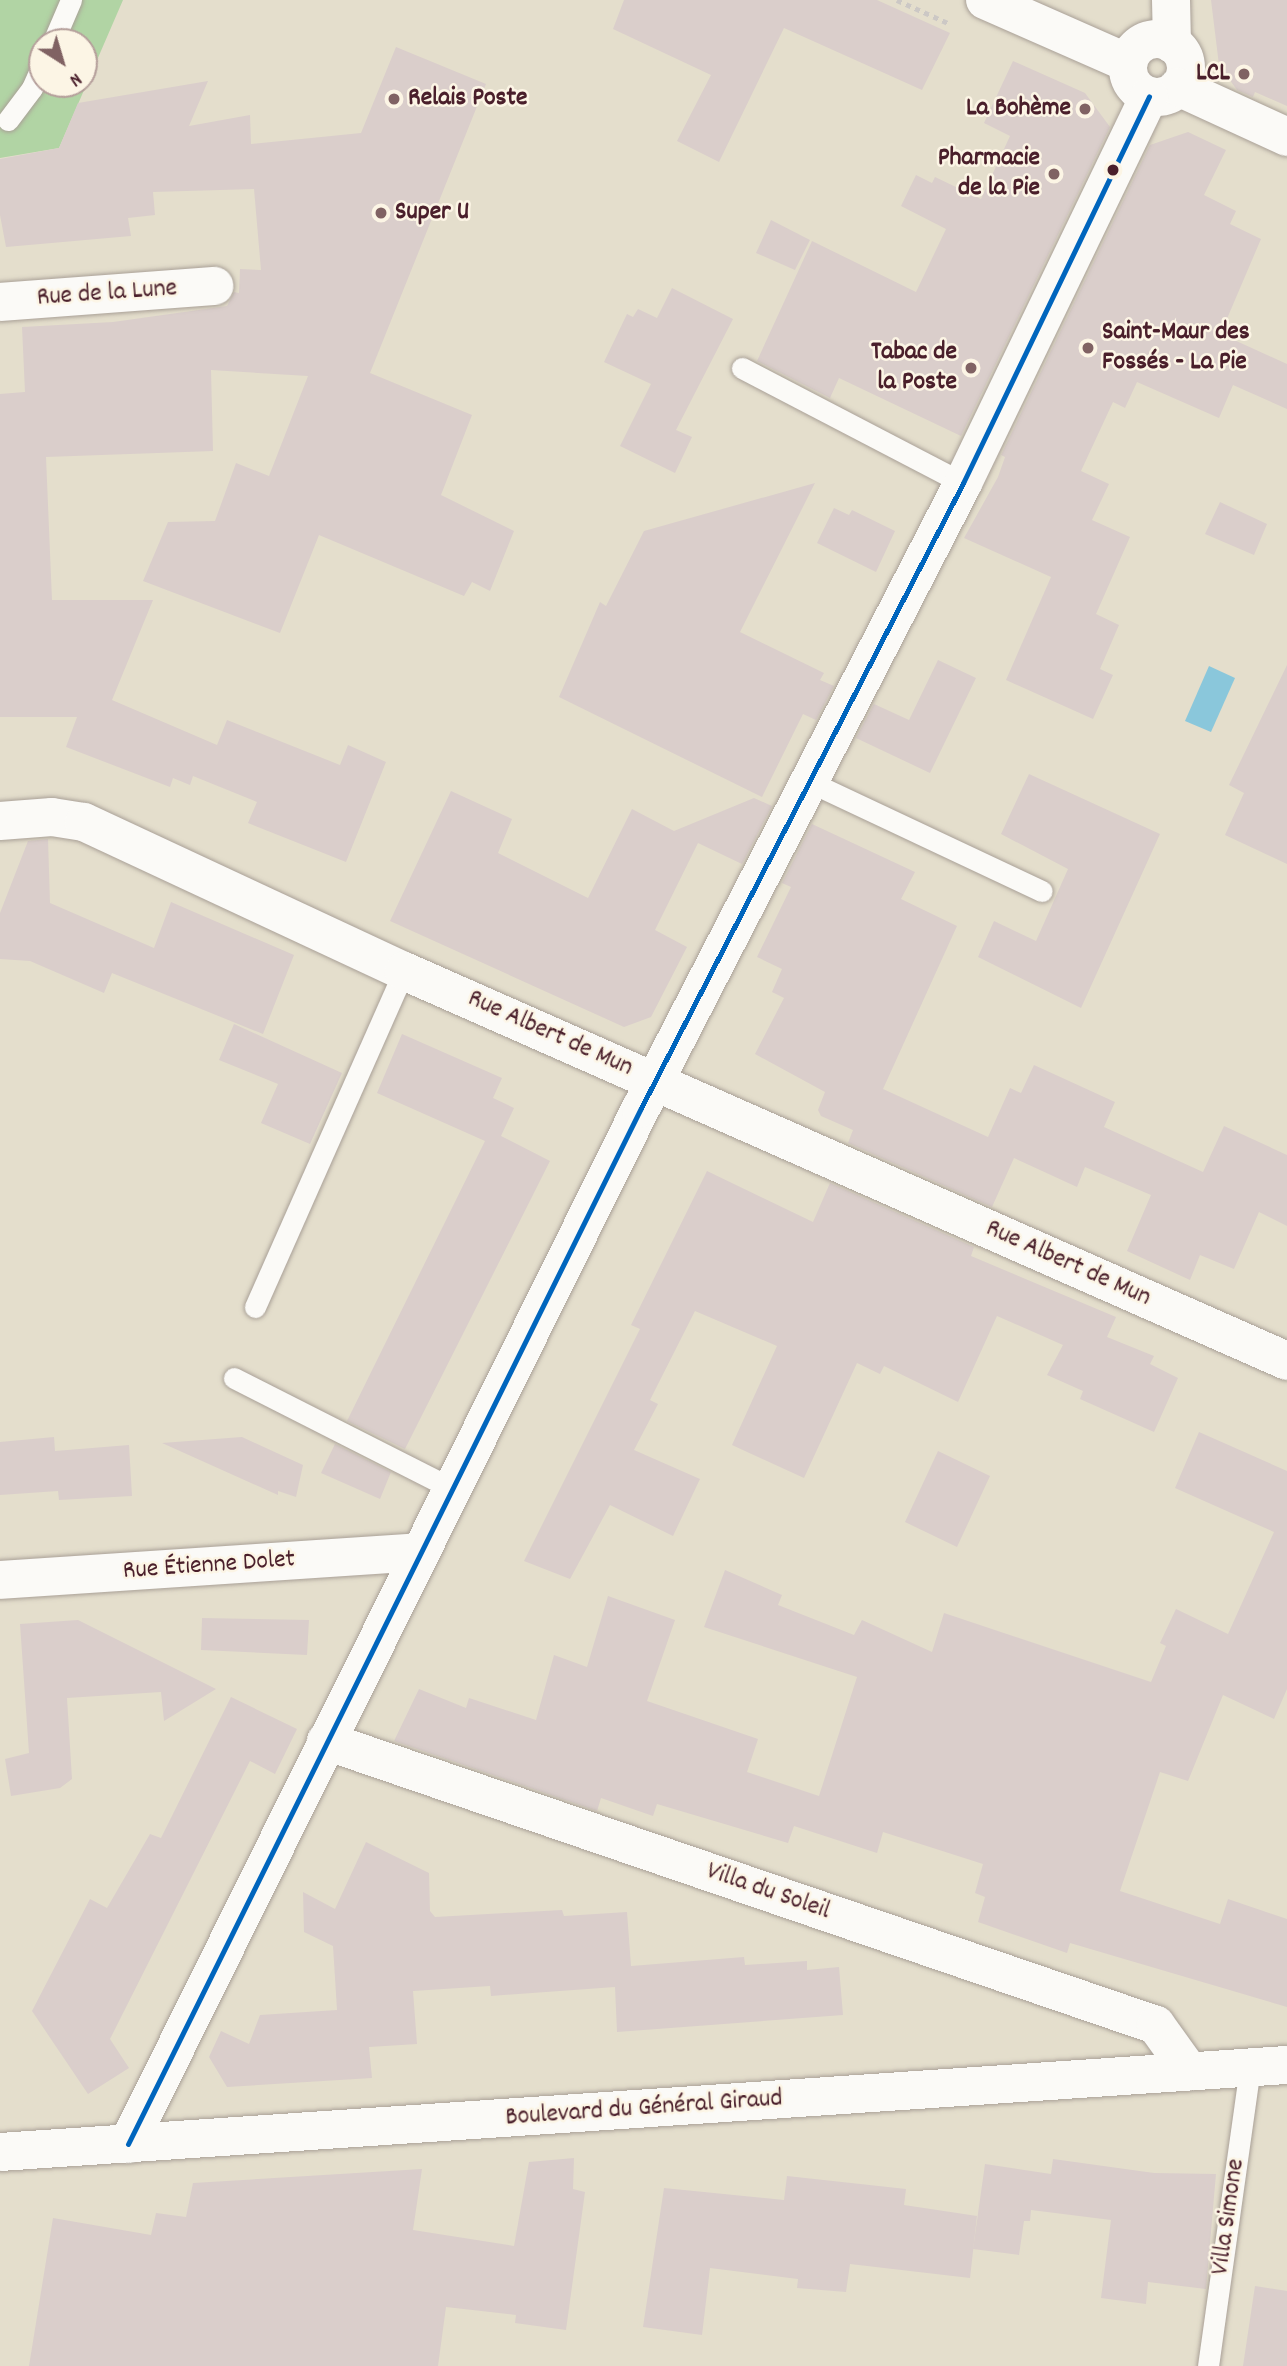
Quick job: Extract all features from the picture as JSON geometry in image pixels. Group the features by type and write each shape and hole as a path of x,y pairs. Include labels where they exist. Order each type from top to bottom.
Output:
{"street":[{"path":"985,0 1128,63 1135,87 1164,91 1287,137"},
{"path":"128,2144 418,1552 655,1080 1164,91 1185,64 1172,44 1171,0"},
{"path":"1128,63 1145,41 1172,44"},
{"name":"Rue de la Lune","path":"0,302 214,286"},
{"name":"Rue Albert de Mun","path":"0,821 52,817 84,821 404,971 1287,1361"},
{"name":"Rue Étienne Dolet","path":"0,1580 418,1552"},
{"name":"Villa du Soleil","path":"326,1741 1156,2025 1189,2071"},
{"name":"Boulevard du Général Giraud","path":"0,2152 1269,2066"}],"lane":[{"path":"59,28 71,0"},
{"path":"8,120 28,88"},
{"path":"742,368 963,484"},
{"path":"810,782 1042,891"},
{"path":"255,1307 404,971"},
{"path":"234,1378 451,1488"},
{"name":"Villa Simone","path":"1208,2366 1269,2066"}],"green space":[{"path":"0,0 123,0 98,58 98,28 28,28 28,98 81,98 59,148 0,158"}],"water":[{"path":"1209,666 1235,678 1211,732 1185,721"}],"building":[{"path":"624,0 877,0 950,33 922,90 784,28 719,162 677,141 711,75 613,29"},
{"path":"1211,0 1287,0 1287,106 1255,92 1253,97 1237,90 1219,65"},
{"path":"396,47 486,84 370,373 472,415 441,495 514,531 490,591 472,582 464,596 319,535 280,633 143,581 168,522 215,521 236,463 269,476 308,376 211,370 213,451 46,457 52,600 153,600 112,700 217,745 227,720 340,765 348,745 386,762 346,862 248,823 257,802 193,776 190,785 173,778 170,787 66,747 77,717 0,717 0,394 25,392 22,327 113,322 227,306 234,292 239,293 240,269 261,270 254,189 153,192 155,215 128,218 131,236 6,247 0,215 0,159 59,148 78,103 208,81 189,126 250,115 251,144 361,133"},
{"path":"1013,61 1085,93 1110,127 961,436 839,378 830,398 757,361 812,241 916,292 946,229 901,206 916,175 932,183 935,177 981,199 1010,136 984,123"},
{"path":"1188,132 1226,150 1204,195 1236,211 1230,224 1261,239 1223,328 1235,333 1232,339 1287,364 1287,409 1233,385 1219,418 1137,382 1125,408 1113,402 1081,471 1109,484 1092,520 1130,537 1096,614 1119,625 1100,669 1113,675 1093,719 1006,680 1051,577 964,538 998,477 1005,457 1001,455 1150,145"},
{"path":"771,220 810,240 795,270 756,253"},
{"path":"672,288 733,319 676,430 692,437 675,473 620,446 651,384 604,362 627,314 633,317 638,309 657,318"},
{"path":"815,483 740,632 824,673 820,680 834,686 816,720 803,714 762,797 559,697 600,602 606,606 644,531"},
{"path":"1220,502 1267,524 1254,555 1205,534"},
{"path":"834,508 849,515 852,510 895,531 876,572 817,543"},
{"path":"938,660 976,678 930,773 856,738 874,704 909,720"},
{"path":"1287,665 1287,864 1225,835 1244,793 1229,785"},
{"path":"1029,774 1160,834 1081,1008 978,957 994,921 1036,941 1068,869 1001,834"},
{"path":"451,791 512,819 498,853 588,898 632,809 674,831 754,798 772,806 742,864 698,843 655,930 687,947 651,1017 624,1027 390,921"},
{"path":"812,824 915,872 901,899 957,926 883,1089 988,1137 1010,1088 1021,1093 1034,1065 1115,1102 1104,1127 1203,1172 1224,1126 1287,1155 1287,1226 1259,1212 1234,1269 1200,1255 1190,1280 1127,1251 1151,1195 1085,1167 1077,1187 1014,1158 992,1207 848,1143 853,1130 821,1116 818,1110 825,1092 755,1054 784,998 772,992 782,969 757,957 791,887 782,883"},
{"path":"48,839 50,903 154,948 171,902 294,955 263,1034 112,973 104,993 30,961 0,959 0,913 28,841"},
{"path":"234,1024 342,1073 310,1144 261,1123 278,1084 219,1060"},
{"path":"402,1034 502,1078 493,1098 514,1108 501,1136 550,1161 405,1449 347,1421 485,1141 377,1093"},
{"path":"707,1171 813,1222 830,1183 974,1247 971,1256 1116,1317 1107,1337 1154,1356 1150,1364 1178,1378 1154,1432 1080,1399 1083,1391 1047,1375 1063,1345 997,1316 958,1402 884,1366 880,1374 857,1363 804,1478 732,1445 777,1346 695,1311 650,1400 658,1404 634,1450 700,1479 673,1536 610,1505 570,1579 524,1561 640,1329 631,1325"},
{"path":"1199,1432 1287,1471 1287,1689 1274,1719 1223,1695 1188,1781 1160,1772 1120,1891 1220,1924 1228,1899 1287,1919 1287,2007 1070,1943 1067,1953 978,1922 985,1897 975,1893 983,1864 883,1832 877,1853 794,1826 788,1843 657,1804 653,1816 601,1798 597,1811 394,1741 419,1689 466,1708 469,1698 536,1720 554,1655 587,1667 608,1596 675,1620 647,1701 758,1739 747,1772 819,1796 857,1677 704,1627 725,1570 782,1595 778,1605 854,1635 862,1620 932,1652 944,1613 1151,1682 1166,1646 1160,1643 1176,1609 1228,1634 1274,1532 1175,1488"},
{"path":"54,1437 55,1451 129,1445 132,1496 59,1500 58,1491 0,1495 0,1442"},
{"path":"242,1437 303,1465 296,1497 278,1491 278,1495 162,1443"},
{"path":"335,1444 391,1472 380,1499 321,1473"},
{"path":"938,1451 990,1476 957,1547 905,1522"},
{"path":"202,1618 309,1620 307,1655 201,1650"},
{"path":"78,1620 216,1689 164,1721 161,1692 67,1698 72,1779 60,1788 11,1796 5,1759 29,1753 20,1624"},
{"path":"231,1697 297,1729 275,1774 250,1761 110,2039 129,2068 88,2094 32,2011 90,1899 107,1908 150,1834 161,1838"},
{"path":"366,1842 429,1873 430,1911 435,1917 562,1910 564,1916 627,1912 631,1966 744,1957 745,1965 807,1961 807,1970 839,1967 843,2015 617,2032 615,1987 491,1996 490,1986 413,1991 417,2044 369,2047 372,2078 227,2087 209,2057 221,2031 249,2044 260,2015 337,2010 333,1946 304,1932 303,1892 335,1909"},
{"path":"574,2158 573,2189 585,2192 566,2330 515,2323 516,2315 446,2307 438,2366 29,2366 53,2218 151,2235 156,2213 186,2217 193,2183 422,2169 413,2230 514,2246 529,2162"},
{"path":"1053,2159 1154,2173 1216,2174 1206,2289 1148,2282 1146,2304 1101,2298 1111,2220 1031,2210 1030,2221 1024,2221 1019,2255 973,2249 985,2164 1051,2174"},
{"path":"787,2176 906,2189 904,2205 977,2216 970,2278 850,2264 846,2292 797,2288 798,2279 710,2268 702,2335 643,2327 664,2188 784,2200"},
{"path":"1255,2286 1287,2291 1287,2366 1243,2366"}],"transit line":[{"path":"128,2144 641,1108 963,483 1149,96"}],"place":[{"name":"LCL","path":"1244,74"},
{"name":"Relais Poste","path":"394,99"},
{"name":"La Bohème","path":"1085,109"},
{"name":"Pharmacie de la Pie","path":"1054,174"},
{"name":"Super U","path":"381,213"},
{"name":"Saint-Maur des Fossés - La Pie","path":"1088,348"},
{"name":"Tabac de la Poste","path":"971,368"}]}
